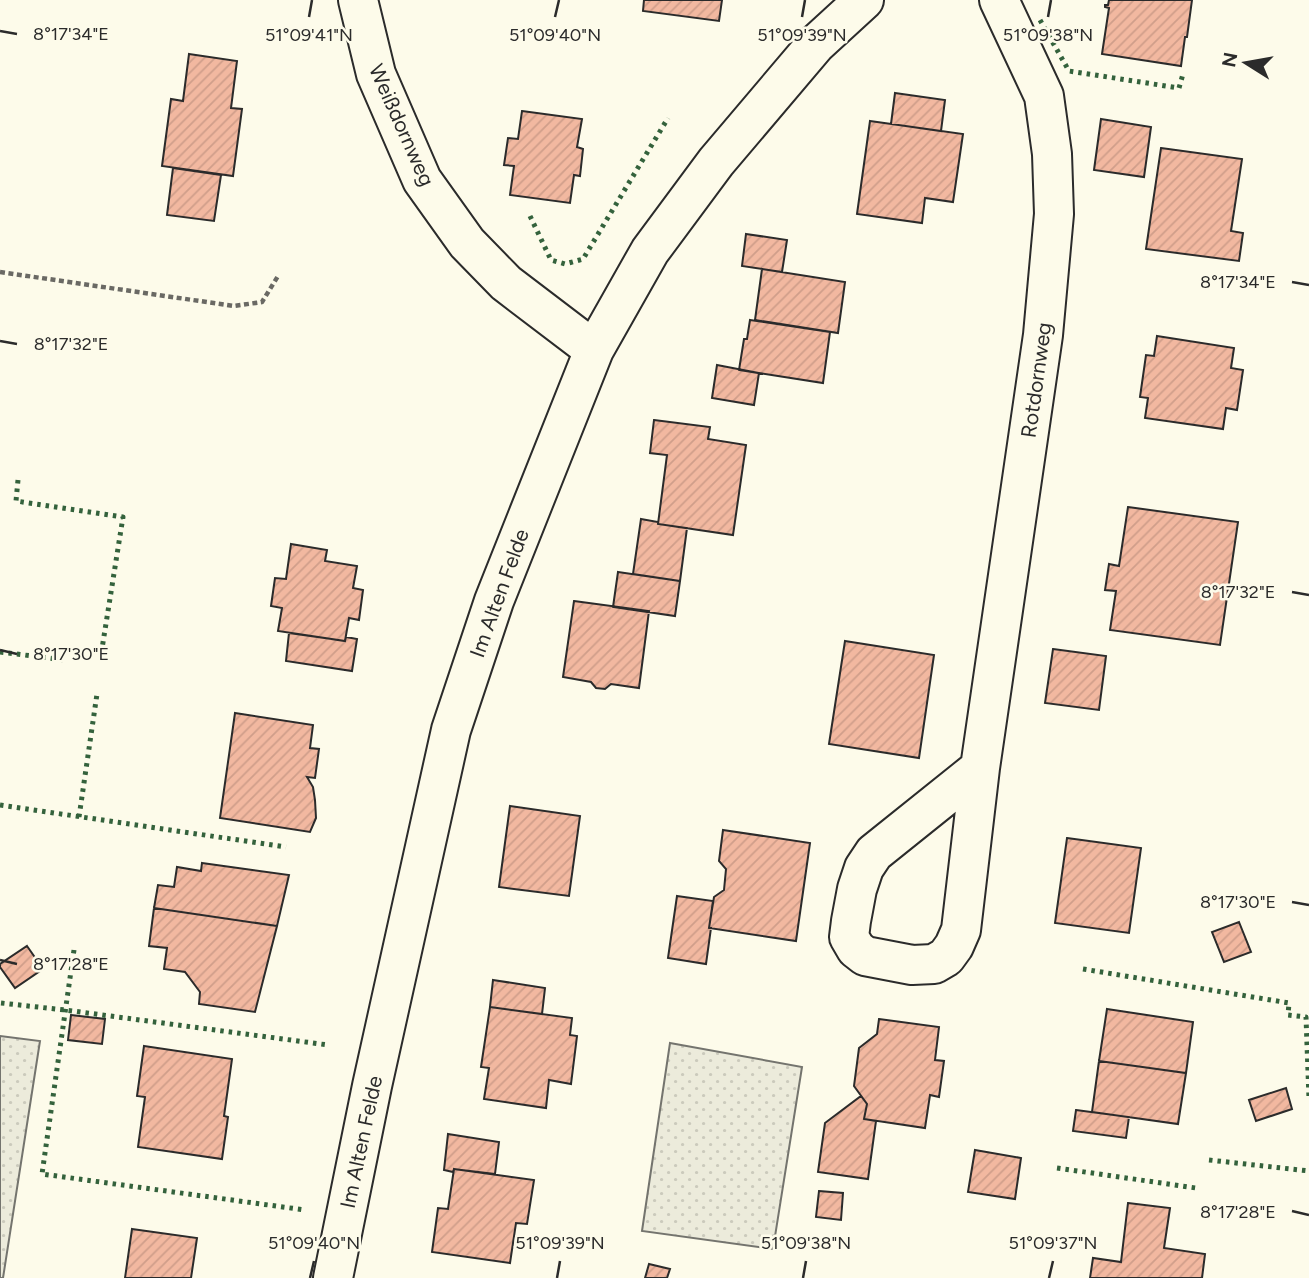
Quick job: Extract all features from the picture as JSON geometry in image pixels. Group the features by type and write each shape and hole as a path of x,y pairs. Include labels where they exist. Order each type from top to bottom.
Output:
{"street":[{"name":"Weißdornweg","path":"358,0 376,74 422,180 467,243 506,283 594,350"},
{"name":"Im Alten Felde","path":"333,1278 372,1086 451,730 494,601 594,350 650,251 716,162 816,44 864,0"},
{"name":"Rotdornweg","path":"980,768 874,853 864,868 857,889 849,937 856,949 865,956 912,965 934,964 946,957 961,930 980,768 1044,335 1054,214 1052,154 1044,96 999,0"}],"path":[{"path":"0,272 234,306 262,302 278,275"}],"shaded area":[{"path":"0,1036 40,1041 3,1278 0,1278"},
{"path":"670,1043 802,1067 773,1249 642,1231"}],"building":[{"path":"644,0 722,0 719,21 643,11"},
{"path":"1109,0 1192,0 1181,66 1102,54 1109,8 1105,5 1108,5"},
{"path":"189,54 237,61 231,108 242,109 233,176 162,166 171,99 183,101"},
{"path":"895,93 945,100 941,131 891,124"},
{"path":"522,111 582,119 577,147 583,149 580,176 574,175 570,203 510,195 514,166 504,165 508,138 518,139"},
{"path":"1101,119 1151,127 1144,177 1094,170"},
{"path":"870,121 963,134 953,202 925,198 922,223 857,214"},
{"path":"1161,148 1242,159 1231,231 1243,233 1239,261 1146,249"},
{"path":"173,168 221,175 214,221 167,215"},
{"path":"746,234 787,240 782,272 742,266"},
{"path":"762,269 845,282 838,333 755,320"},
{"path":"750,320 830,332 823,383 739,370"},
{"path":"1157,336 1234,348 1231,368 1243,370 1237,410 1226,408 1223,429 1145,418 1148,398 1140,397 1146,355 1154,356"},
{"path":"717,365 759,373 754,405 712,398"},
{"path":"654,420 710,427 708,439 746,445 733,535 658,524 667,455 650,453"},
{"path":"1128,507 1238,522 1220,645 1110,630 1116,591 1105,590 1109,564 1119,566"},
{"path":"641,519 687,528 680,581 633,574"},
{"path":"291,544 327,550 325,561 357,566 353,588 363,590 359,620 349,618 345,641 278,631 282,608 271,606 275,578 286,579"},
{"path":"618,572 680,581 675,616 613,607"},
{"path":"574,601 649,611 639,688 611,684 605,689 596,688 591,682 563,677"},
{"path":"289,633 345,641 346,637 357,639 352,671 286,661"},
{"path":"845,641 934,655 919,758 829,744"},
{"path":"1053,649 1106,656 1099,710 1045,703"},
{"path":"235,713 313,725 310,748 319,749 315,778 307,777 313,787 316,818 310,832 220,818"},
{"path":"510,806 580,816 569,896 499,887"},
{"path":"723,830 810,843 796,941 709,928 714,897 724,890 726,869 719,861"},
{"path":"1067,838 1141,848 1129,933 1055,923"},
{"path":"202,863 289,875 277,926 154,908 158,885 174,887 177,867 201,871"},
{"path":"677,896 713,901 706,964 668,958"},
{"path":"154,908 277,926 255,1012 199,1004 200,992 185,972 164,969 167,948 149,946"},
{"path":"1239,922 1251,952 1224,962 1212,932"},
{"path":"27,946 43,969 15,988 0,964"},
{"path":"493,980 545,988 542,1014 490,1007"},
{"path":"490,1007 572,1018 570,1035 577,1036 571,1084 549,1080 546,1108 484,1099 489,1068 481,1067"},
{"path":"1107,1009 1193,1022 1186,1073 1099,1061"},
{"path":"71,1015 105,1019 102,1044 68,1040"},
{"path":"879,1019 939,1027 935,1060 944,1061 939,1097 930,1095 925,1128 864,1119 867,1104 854,1086 859,1048 877,1034"},
{"path":"144,1046 232,1059 224,1116 228,1117 222,1159 138,1147 145,1097 137,1096"},
{"path":"1099,1061 1186,1073 1178,1124 1092,1112"},
{"path":"1286,1088 1292,1109 1256,1121 1249,1100"},
{"path":"861,1096 867,1104 864,1119 876,1121 868,1179 818,1172 825,1123"},
{"path":"1076,1110 1129,1117 1126,1138 1073,1131"},
{"path":"448,1134 499,1142 495,1174 444,1170"},
{"path":"975,1150 1021,1158 1015,1199 968,1192"},
{"path":"454,1169 534,1180 527,1224 516,1223 510,1263 432,1252 438,1208 448,1209"},
{"path":"819,1191 843,1193 841,1220 816,1217"},
{"path":"1128,1203 1170,1208 1164,1248 1205,1254 1202,1278 1090,1278 1093,1258 1121,1262"},
{"path":"132,1229 197,1238 191,1278 125,1278"},
{"path":"649,1264 670,1269 667,1278 645,1278"}],"hedge":[{"path":"1040,20 1069,71 1179,88 1183,74"},
{"path":"530,216 551,260 565,264 583,259 668,118"},
{"path":"18,480 16,501 123,517 101,655"},
{"path":"0,652 65,660"},
{"path":"79,817 97,694"},
{"path":"0,805 286,847"},
{"path":"74,950 42,1174 305,1210"},
{"path":"1083,969 1289,1003 1288,1015 1306,1017 1309,1099"},
{"path":"1,1003 328,1045"},
{"path":"1209,1160 1309,1171"},
{"path":"1057,1168 1196,1188"}]}
